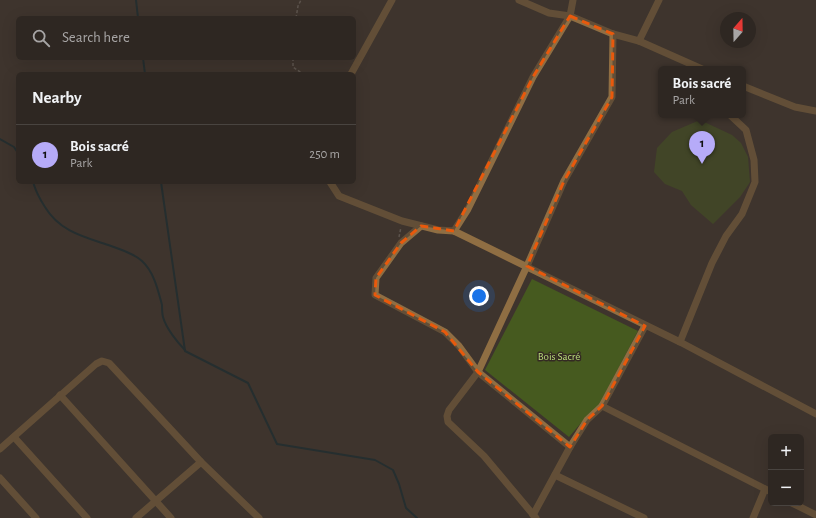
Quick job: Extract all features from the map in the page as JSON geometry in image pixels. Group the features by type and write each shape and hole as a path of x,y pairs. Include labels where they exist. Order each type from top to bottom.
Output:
{"street":[{"path":"351,72 392,0"},
{"path":"519,0 549,12 570,16 613,34 639,41 690,66"},
{"path":"454,231 468,209 533,77 570,16 573,0"},
{"path":"639,41 658,0"},
{"path":"613,34 612,97 564,180 527,266 478,372 449,410 447,416 448,422 484,456 535,516 570,447 587,420 602,406 646,326"},
{"path":"746,87 795,107 816,111"},
{"path":"680,342 712,263 726,236 742,214 755,182 754,160 746,130 733,118"},
{"path":"331,184 338,196 402,221 438,230 454,231 680,342 816,414"},
{"path":"421,226 401,243 376,278 375,295 446,332 478,372 570,447"},
{"path":"0,449 60,395 96,364 102,361 109,363 201,462 259,518"},
{"path":"60,395 171,518"},
{"path":"602,406 768,491 753,518"},
{"path":"14,436 87,518"},
{"path":"136,518 201,462"},
{"path":"555,475 644,518"},
{"path":"0,478 36,518"},
{"path":"798,506 816,516"}],"path":[{"path":"296,16 301,0"},
{"path":"293,60 293,67 300,72"},
{"path":"401,243 399,234 402,221"}],"highlighted area":[{"path":"570,16 613,34 612,97 564,181 527,266 645,326 602,406 587,420 570,447 478,372 445,332 375,295 376,278 401,243 421,226 454,231 533,77"}],"green space":[{"path":"700,120 732,135 741,143 748,157 750,182 740,197 713,224 691,205 682,191 665,184 654,172 657,148 672,132"},
{"name":"Bois Sacré","path":"532,279 638,331 597,409 581,423 569,437 485,370"}],"waterway":[{"path":"136,0 138,16"},
{"path":"143,60 145,72"},
{"path":"0,139 14,147 16,150"},
{"path":"34,184 43,204 51,215 66,228 131,254 139,258 146,265 150,270 157,287 162,305 164,321 172,335 185,350"},
{"path":"161,184 185,351 248,383 277,444 375,460 393,470 406,508 417,518"}],"place":[{"name":"Bois sacré","path":"702,164"}]}
